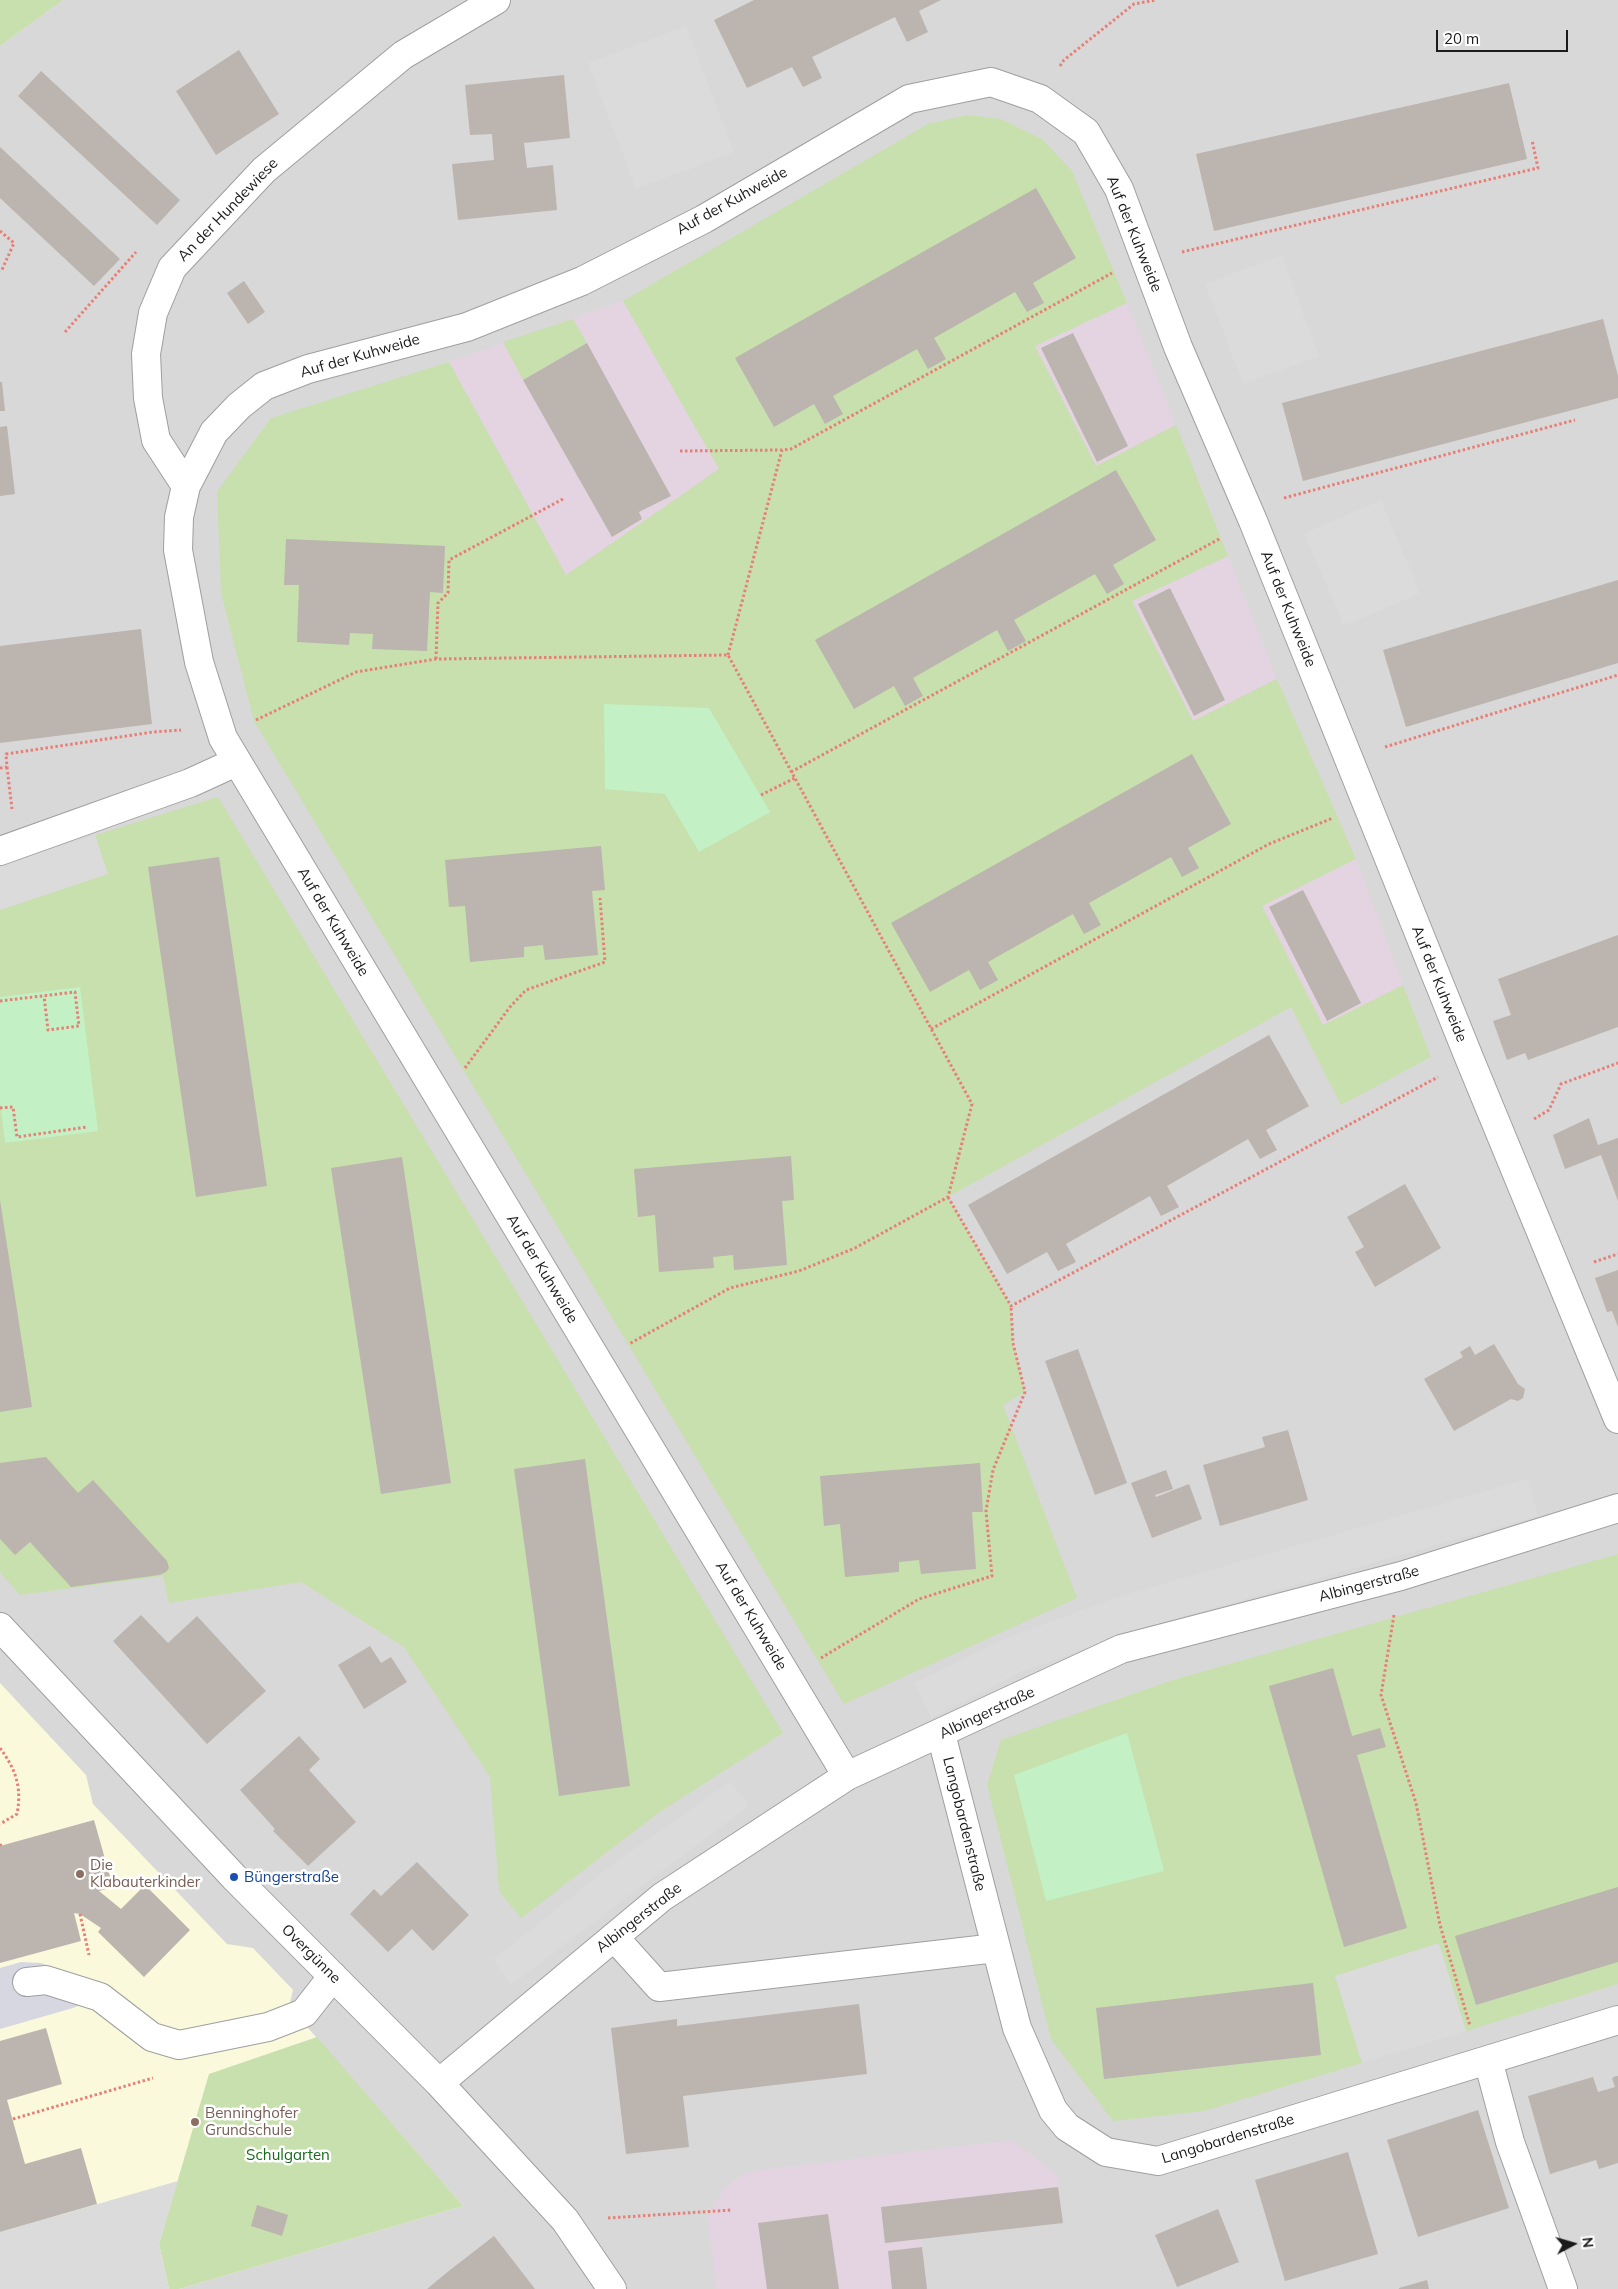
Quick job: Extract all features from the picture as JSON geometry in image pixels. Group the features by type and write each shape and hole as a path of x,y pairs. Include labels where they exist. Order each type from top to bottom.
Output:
{"street":[{"name":"An der Hundewiese","path":"186,486 156,440 148,398 146,354 152,322 172,268 264,170 403,55 496,0"},
{"name":"Auf der Kuhweide","path":"847,1776 236,762 221,732 199,662 178,550 179,517 186,486 214,432 239,406 264,386 308,369 467,327 582,281 704,219 909,100 991,82 1040,99 1086,132 1119,189 1178,347 1250,514 1501,1137 1618,1419"},
{"path":"0,851 190,783 236,762"},
{"name":"Albingerstraße","path":"439,2083 662,1897 847,1776 1121,1649 1400,1576 1618,1508"},
{"name":"Overgünne","path":"0,1627 234,1877 439,2083 565,2220 612,2289"},
{"name":"Langobardenstraße","path":"941,1734 1017,2028 1053,2110 1067,2127 1106,2152 1158,2161 1618,2020"},
{"path":"614,1937 659,1987 996,1948"},
{"path":"27,1982 46,1980 100,1997 152,2037 179,2045 268,2027 304,2012 333,1976"},
{"path":"1484,2061 1510,2142 1562,2289"}],"path":[{"path":"1040,99 1064,60 1134,4 1156,0"},
{"path":"1197,247 1538,168 1532,140"},
{"path":"0,231 14,243 1,272"},
{"path":"65,332 138,250"},
{"path":"680,451 791,449 1144,255"},
{"path":"791,772 1250,514 1575,420"},
{"path":"782,450 728,655 972,1104 948,1197 1011,1306 1013,1343 1025,1392 993,1470 986,1511 992,1576 919,1600 788,1677"},
{"path":"436,659 438,603 448,593 450,560 563,499"},
{"path":"9,789 6,754 153,732 221,732 356,672 436,659 728,655"},
{"path":"1348,758 1618,675"},
{"path":"0,768 7,767"},
{"path":"760,795 795,778"},
{"path":"931,1029 1269,844 1367,804"},
{"path":"441,1101 510,1007 526,990 605,962 600,898"},
{"path":"0,1001 75,992 79,1026 48,1030 44,996"},
{"path":"1011,1306 1470,1060"},
{"path":"1501,1137 1549,1110 1561,1084 1618,1063"},
{"path":"0,1108 13,1107 17,1137 87,1126"},
{"path":"598,1361 730,1288 799,1270 845,1252 948,1197"},
{"path":"1400,1576 1380,1695 1416,1803 1440,1925 1484,2061"},
{"path":"0,1748 12,1764 21,1795 17,1814 0,1824"},
{"path":"13,2119 154,2078"},
{"path":"632,2216 732,2210"}],"shaded area":[{"path":"63,0 1618,0 1618,2289 0,2289 0,46"},
{"path":"686,26 734,152 636,189 588,63"},
{"path":"1282,255 1319,356 1243,384 1205,284"},
{"path":"623,301 720,469 566,575 449,362"},
{"path":"1127,303 1176,425 1096,467 1035,346"},
{"path":"1381,500 1420,593 1344,626 1304,533"},
{"path":"1228,556 1277,679 1193,721 1132,601"},
{"path":"95,835 108,874 0,910 0,866"},
{"path":"1356,859 1403,985 1323,1026 1262,905"},
{"path":"1528,1479 1538,1516 1135,1630 1021,1672 931,1718 914,1683 1006,1638 1121,1596"},
{"name":"Benninghofer Grundschule","path":"0,1683 86,1775 93,1804 227,1944 253,1948 293,1990 289,2006 463,2206 179,2289 0,2289"},
{"path":"731,1781 749,1806 511,1985 493,1960 607,1868"},
{"path":"1439,1943 1466,2031 1362,2063 1335,1976"},
{"path":"21,1962 41,1963 96,1982 100,1997 73,2008 0,2029 0,1968"},
{"path":"1012,2140 1057,2175 1063,2223 921,2238 927,2289 717,2289 708,2219 723,2189 742,2175 760,2170"},
{"path":"178,2181 159,2244 169,2289 0,2289 0,2232"}],"green space":[{"path":"0,0 63,0 0,46"},
{"path":"967,115 1001,119 1042,139 1072,171 1127,303 1035,346 1096,466 1176,425 1228,556 1132,601 1193,721 1277,679 1356,859 1262,906 1323,1025 1403,985 1431,1057 1341,1105 1291,1007 948,1197 1011,1306 1013,1343 1025,1392 1003,1405 1077,1598 844,1704 254,721 221,593 217,492 271,418 449,362 566,575 719,469 623,301 928,124"},
{"path":"573,319 587,343 523,380 503,342"},
{"path":"604,704 709,708 770,812 699,852 665,794 605,789"},
{"path":"218,797 783,1733 657,1814 521,1918 499,1891 490,1777 404,1647 301,1582 169,1603 163,1576 20,1595 0,1572 0,910 107,874 95,835"},
{"path":"80,987 98,1131 5,1143 0,1102 0,997"},
{"path":"1618,1554 1618,1984 1466,2031 1439,1944 1335,1976 1362,2063 1204,2111 1113,2121 1051,2039 987,1785 1001,1740 1173,1680"},
{"path":"1127,1733 1164,1871 1046,1901 1014,1775"},
{"name":"Schulgarten","path":"317,2037 463,2206 179,2289 169,2289 159,2244 209,2074"}],"building":[{"path":"754,0 941,0 919,11 928,32 907,42 895,17 812,57 822,78 803,87 792,67 747,88 714,20"},
{"path":"239,50 279,114 216,155 176,91"},
{"path":"41,71 180,200 157,225 18,96"},
{"path":"564,75 570,138 524,143 527,168 553,165 557,210 458,220 452,164 494,160 492,134 470,135 465,85"},
{"path":"1509,83 1527,159 1214,231 1196,154"},
{"path":"0,147 120,259 94,286 0,198"},
{"path":"1036,188 1076,258 1033,283 1044,303 1027,312 1015,292 934,338 946,359 928,369 917,349 833,396 843,414 825,424 814,404 774,427 735,358"},
{"path":"244,281 265,312 248,324 227,293"},
{"path":"1603,319 1618,376 1618,398 1303,481 1282,403"},
{"path":"1073,333 1128,446 1097,462 1041,348"},
{"path":"587,343 671,496 639,512 642,519 612,537 523,380"},
{"path":"0,382 2,382 5,411 0,411"},
{"path":"7,426 15,494 0,496 0,427"},
{"path":"1116,470 1156,540 1113,565 1124,584 1107,594 1095,574 1014,620 1026,641 1008,651 997,630 913,678 923,696 905,706 894,686 854,709 815,640"},
{"path":"286,539 445,546 443,593 430,592 427,651 372,649 373,634 350,633 349,645 297,642 299,585 284,585"},
{"path":"1618,580 1618,663 1406,727 1383,650"},
{"path":"1170,588 1225,700 1194,716 1138,604"},
{"path":"141,629 152,724 0,743 0,646"},
{"path":"1192,754 1231,824 1188,848 1199,868 1182,877 1171,857 1089,903 1101,925 1084,934 1073,914 988,962 998,980 980,990 969,970 930,992 891,923"},
{"path":"601,846 605,890 592,891 598,955 545,960 543,945 524,947 524,957 470,962 465,906 449,907 445,860"},
{"path":"219,857 267,1186 196,1197 148,867"},
{"path":"1303,890 1361,1003 1327,1021 1269,907"},
{"path":"1618,935 1618,1027 1528,1060 1525,1053 1507,1060 1493,1021 1511,1015 1498,979"},
{"path":"1269,1035 1309,1106 1266,1130 1277,1150 1260,1159 1248,1139 1167,1186 1179,1207 1161,1216 1150,1196 1066,1244 1076,1262 1058,1271 1047,1252 1007,1274 968,1205"},
{"path":"1589,1118 1598,1145 1618,1138 1618,1201 1601,1155 1565,1169 1553,1135"},
{"path":"791,1156 794,1200 782,1201 787,1265 734,1270 733,1255 713,1257 714,1268 659,1272 655,1215 638,1217 634,1169"},
{"path":"402,1157 451,1483 381,1494 331,1168"},
{"path":"1405,1184 1441,1248 1375,1287 1355,1252 1364,1247 1347,1217"},
{"path":"0,1200 32,1407 0,1412"},
{"path":"1618,1270 1618,1327 1612,1311 1607,1312 1595,1278"},
{"path":"1494,1344 1518,1384 1525,1389 1523,1398 1518,1401 1511,1399 1454,1431 1424,1379 1463,1357 1460,1352 1470,1346 1475,1355"},
{"path":"1078,1349 1127,1483 1095,1495 1045,1361"},
{"path":"1288,1430 1308,1500 1220,1526 1203,1465 1265,1447 1262,1437"},
{"path":"46,1457 78,1493 93,1480 167,1561 169,1568 166,1572 159,1575 71,1587 30,1542 15,1555 0,1539 0,1463"},
{"path":"585,1459 630,1786 559,1796 514,1469"},
{"path":"980,1463 983,1512 972,1512 976,1569 921,1574 919,1560 899,1562 899,1572 845,1577 840,1524 824,1526 820,1476"},
{"path":"1166,1470 1173,1489 1155,1495 1156,1497 1189,1484 1202,1519 1152,1538 1131,1483"},
{"path":"141,1615 168,1643 197,1616 266,1691 207,1744 113,1641"},
{"path":"370,1646 381,1663 391,1657 407,1682 364,1709 338,1665"},
{"path":"1333,1668 1352,1736 1380,1728 1386,1747 1357,1755 1407,1928 1344,1947 1269,1686"},
{"path":"299,1736 320,1759 309,1770 356,1822 308,1866 273,1831 275,1829 240,1790"},
{"path":"94,1820 113,1887 99,1891 121,1909 145,1885 190,1930 144,1977 98,1932 101,1928 80,1914 74,1913 81,1941 0,1963 0,1846"},
{"path":"417,1862 469,1915 433,1951 412,1929 388,1952 350,1914 374,1889 381,1896"},
{"path":"1618,1887 1618,1962 1476,2005 1455,1936"},
{"path":"1313,1983 1321,2055 1104,2079 1096,2008"},
{"path":"859,2004 867,2074 683,2096 689,2147 626,2154 611,2028 677,2019 677,2026"},
{"path":"46,2028 62,2084 7,2100 25,2164 81,2148 97,2204 0,2232 0,2041"},
{"path":"1618,2076 1618,2163 1599,2169 1596,2160 1550,2174 1528,2096 1593,2077 1598,2092 1615,2087 1612,2078"},
{"path":"1478,2110 1509,2208 1418,2237 1387,2140"},
{"path":"1348,2152 1378,2254 1285,2281 1255,2180"},
{"path":"1058,2187 1063,2223 885,2243 881,2207"},
{"path":"257,2205 288,2215 282,2236 251,2226"},
{"path":"1218,2209 1239,2262 1177,2287 1155,2235"},
{"path":"828,2214 839,2289 767,2289 758,2223"},
{"path":"494,2236 535,2289 427,2289 450,2270"},
{"path":"922,2247 927,2289 892,2289 888,2251"},
{"path":"1427,2280 1429,2289 1399,2289 1399,2288"}],"place":[{"name":"Die Klabauterkinder","path":"80,1874"},
{"name":"Büngerstraße","path":"234,1877"},
{"name":"Benninghofer Grundschule","path":"195,2122"}]}
